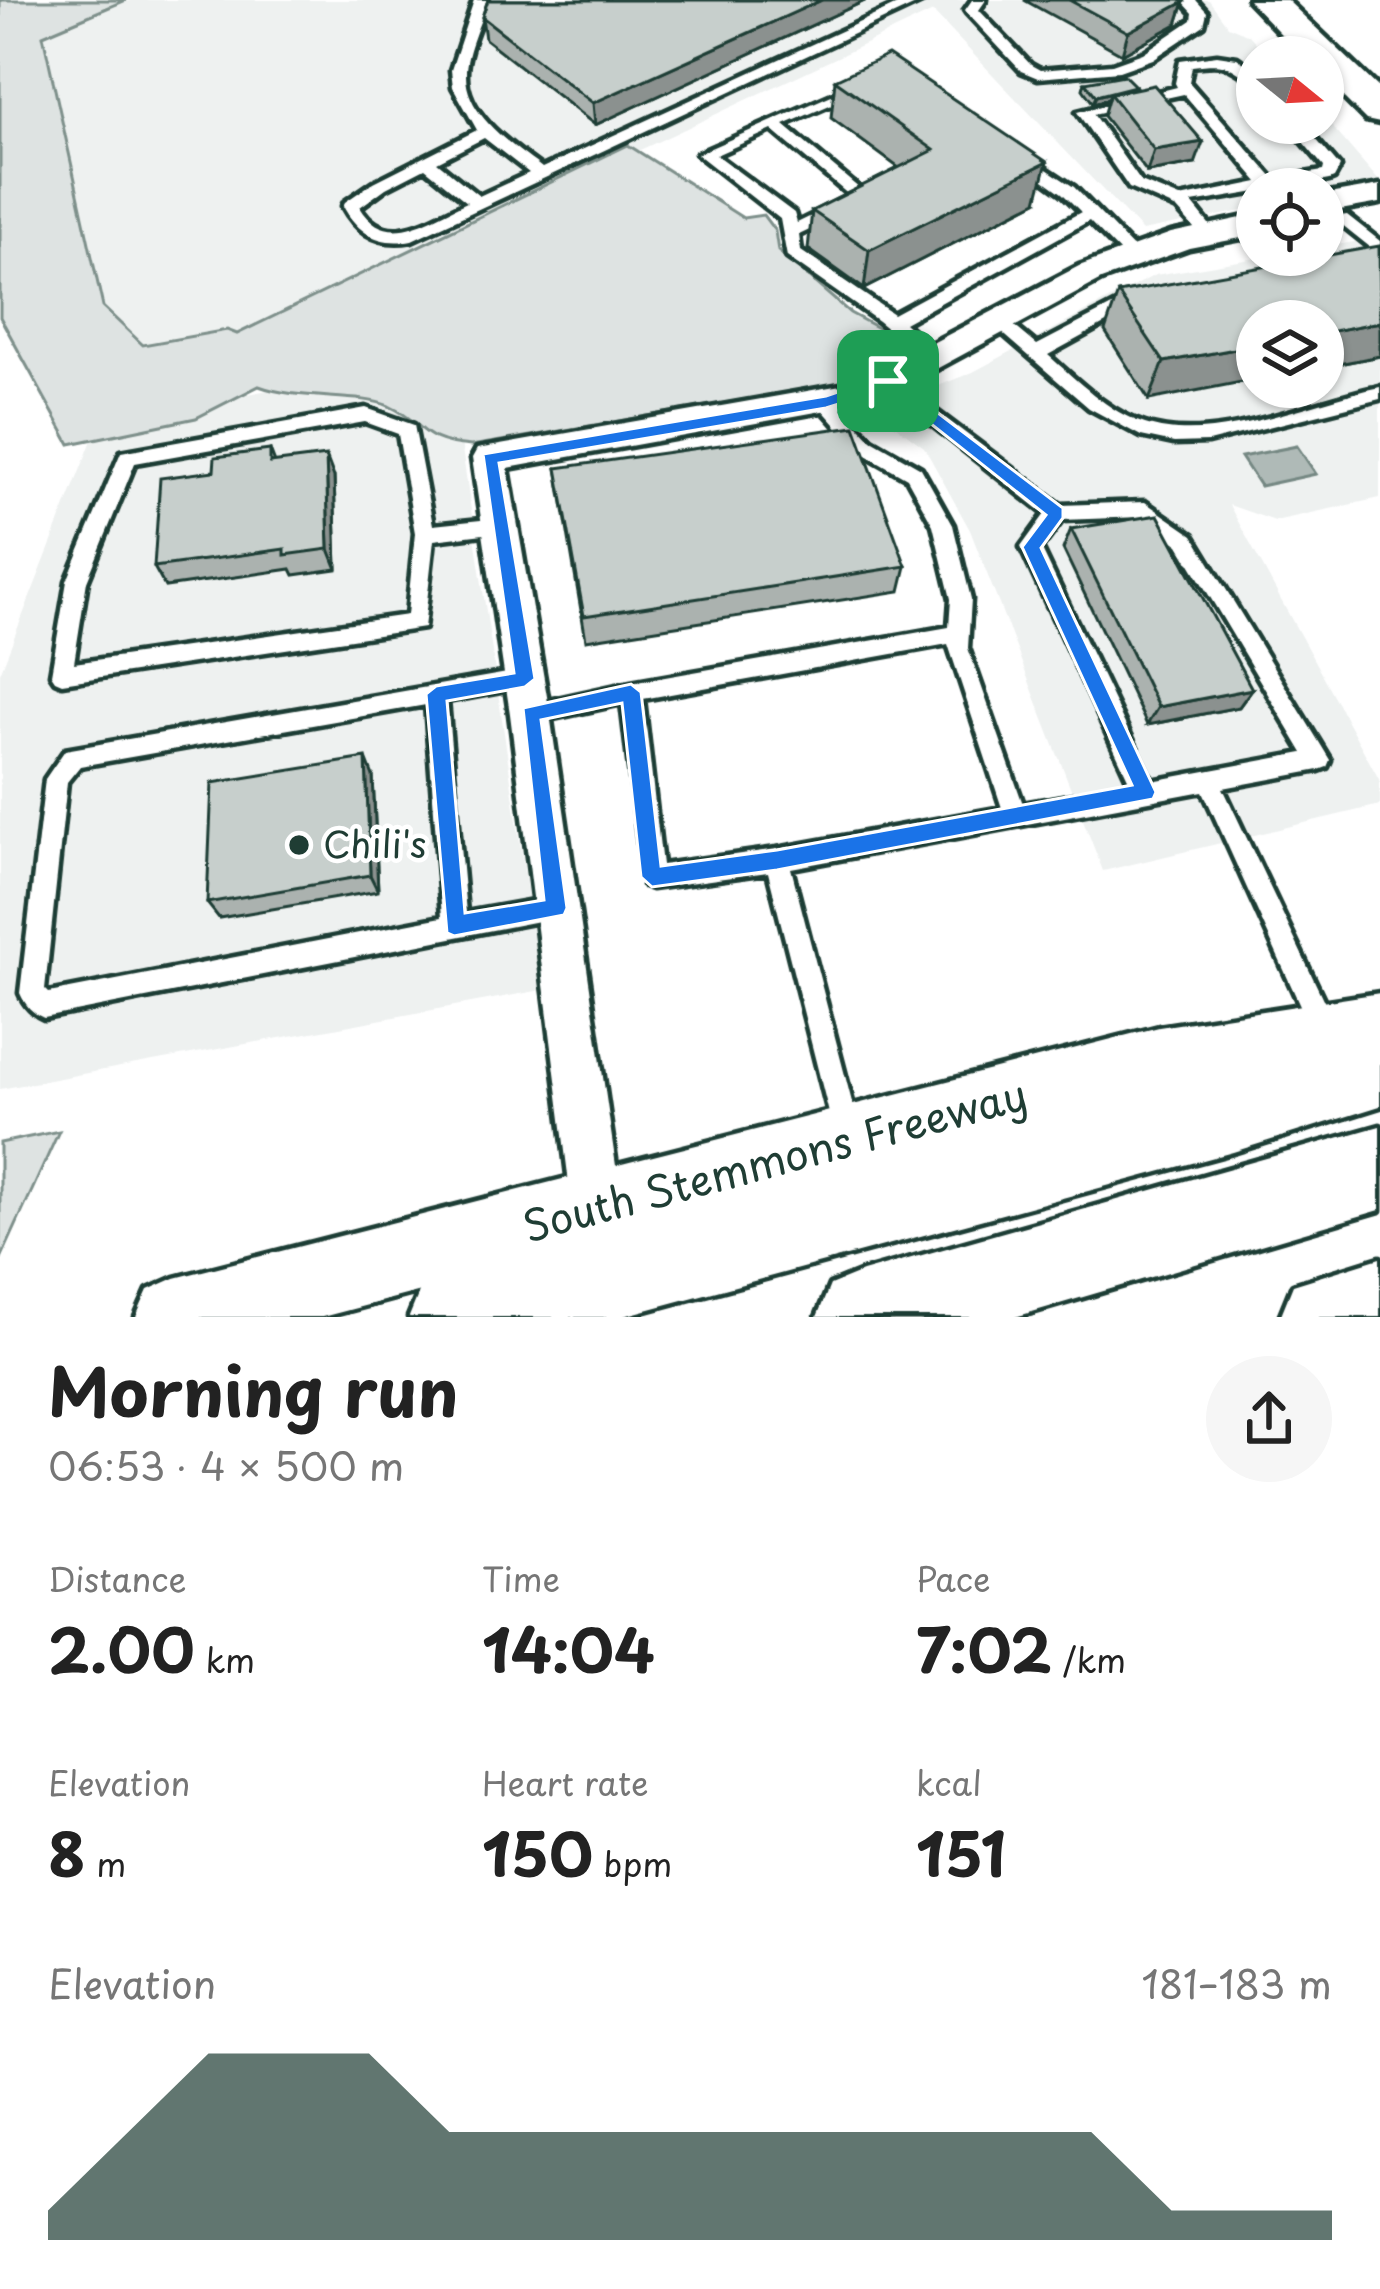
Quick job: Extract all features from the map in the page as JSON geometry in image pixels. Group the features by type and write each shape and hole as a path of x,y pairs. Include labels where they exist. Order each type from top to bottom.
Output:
{"highway":[{"path":"454,1317 1233,1111 1362,1043"},
{"path":"862,1317 1380,1168"},
{"path":"1325,1317 1380,1302"}],"main road":[{"path":"1266,0 1297,36"},
{"path":"1344,87 1380,111"},
{"name":"South Stemmons Freeway","path":"175,1317 1159,1062 1362,1043"}],"street":[{"path":"1344,210 1380,194"},
{"path":"1344,216 1380,215"},
{"path":"596,1208 527,696 489,458 865,393 1001,325 1090,273 1141,274 1236,230"}],"lane":[{"path":"481,0 458,70 460,87 485,132 540,174"},
{"path":"485,132 359,198 351,206 356,218 388,239 406,236 919,0"},
{"path":"979,0 972,10 1026,68 1039,74 1114,68 1148,56 1199,22 1201,12 1188,0"},
{"path":"1236,61 1185,63 1182,83 1256,168"},
{"path":"878,79 705,154 788,217 793,253 850,296 896,320 935,358"},
{"path":"1187,89 1084,112 1136,185 1236,226"},
{"path":"774,124 859,195 852,203 790,233"},
{"path":"1312,144 1332,168"},
{"path":"1012,150 1068,190 1141,274 1036,353"},
{"path":"428,163 478,203"},
{"path":"1183,206 1187,200 1236,193"},
{"path":"896,320 1091,213"},
{"path":"1344,227 1373,251"},
{"path":"1001,325 1111,416 1151,434 1203,436 1380,393"},
{"path":"631,692 652,877 777,860 1319,760 1186,540 1145,509 1057,513 888,381"},
{"path":"826,402 865,445 914,473 943,525 961,599 958,648 1016,816"},
{"path":"366,416 406,430 425,533 416,622 62,674 77,581 128,457 366,416"},
{"path":"1057,513 1031,547 1146,792"},
{"path":"425,533 500,526"},
{"path":"556,908 44,1006 32,993 56,778 73,757 436,694 631,692 959,634"},
{"path":"436,694 454,926"},
{"path":"1208,781 1362,1043"},
{"path":"777,860 850,1142"}],"shaded area":[{"path":"0,0 126,0 43,35 103,307 143,345 227,330 237,334 628,145 743,218 763,215 775,231 778,251 850,313 887,333 896,351 860,380 471,446 431,436 401,413 376,402 259,386 196,418 70,444 0,317"},
{"path":"131,0 1209,0 1228,26 1250,36 1236,36 1236,144 1344,144 1344,140 1380,182 1344,190 1344,168 1236,168 1236,212 1142,231 933,12 224,346 133,345 87,304 43,34"},
{"path":"1380,238 1380,498 1275,521 1229,505 1380,781 1380,805 1103,871 970,530 924,447 876,411 973,372 1155,275 1236,262 1236,276 1344,276 1344,244"},
{"path":"338,378 457,415 542,990 0,1089 0,673 100,420"},
{"path":"1297,446 1316,474 1260,486 1241,457"},
{"path":"59,1131 0,1261 0,1143"}],"building":[{"path":"488,0 822,0 593,103 482,17"},
{"path":"1069,0 1180,0 1184,2 1128,32"},
{"path":"888,55 1047,162 869,250 812,211 934,150 835,80"},
{"path":"1124,75 1135,86 1096,96 1085,82"},
{"path":"1154,85 1203,142 1154,150 1110,94"},
{"path":"1379,246 1380,322 1344,329 1344,300 1236,300 1236,349 1164,362 1118,293 1236,272 1236,276 1344,276 1344,252"},
{"path":"855,426 906,566 584,616 557,468"},
{"path":"270,450 270,463 326,456 329,549 285,555 285,549 154,567 160,478 214,471 215,457"},
{"path":"1158,515 1252,689 1158,707 1071,529"},
{"name":"Chili's","path":"366,758 370,875 207,903 212,783"}],"place":[{"name":"Chili's","path":"299,845"}],"route":[{"path":"888,381 1057,513 1031,547 1146,792 777,860 652,877 631,692 530,714 556,908 454,926 436,694 525,679 489,458 826,402 865,393 888,381"}]}
